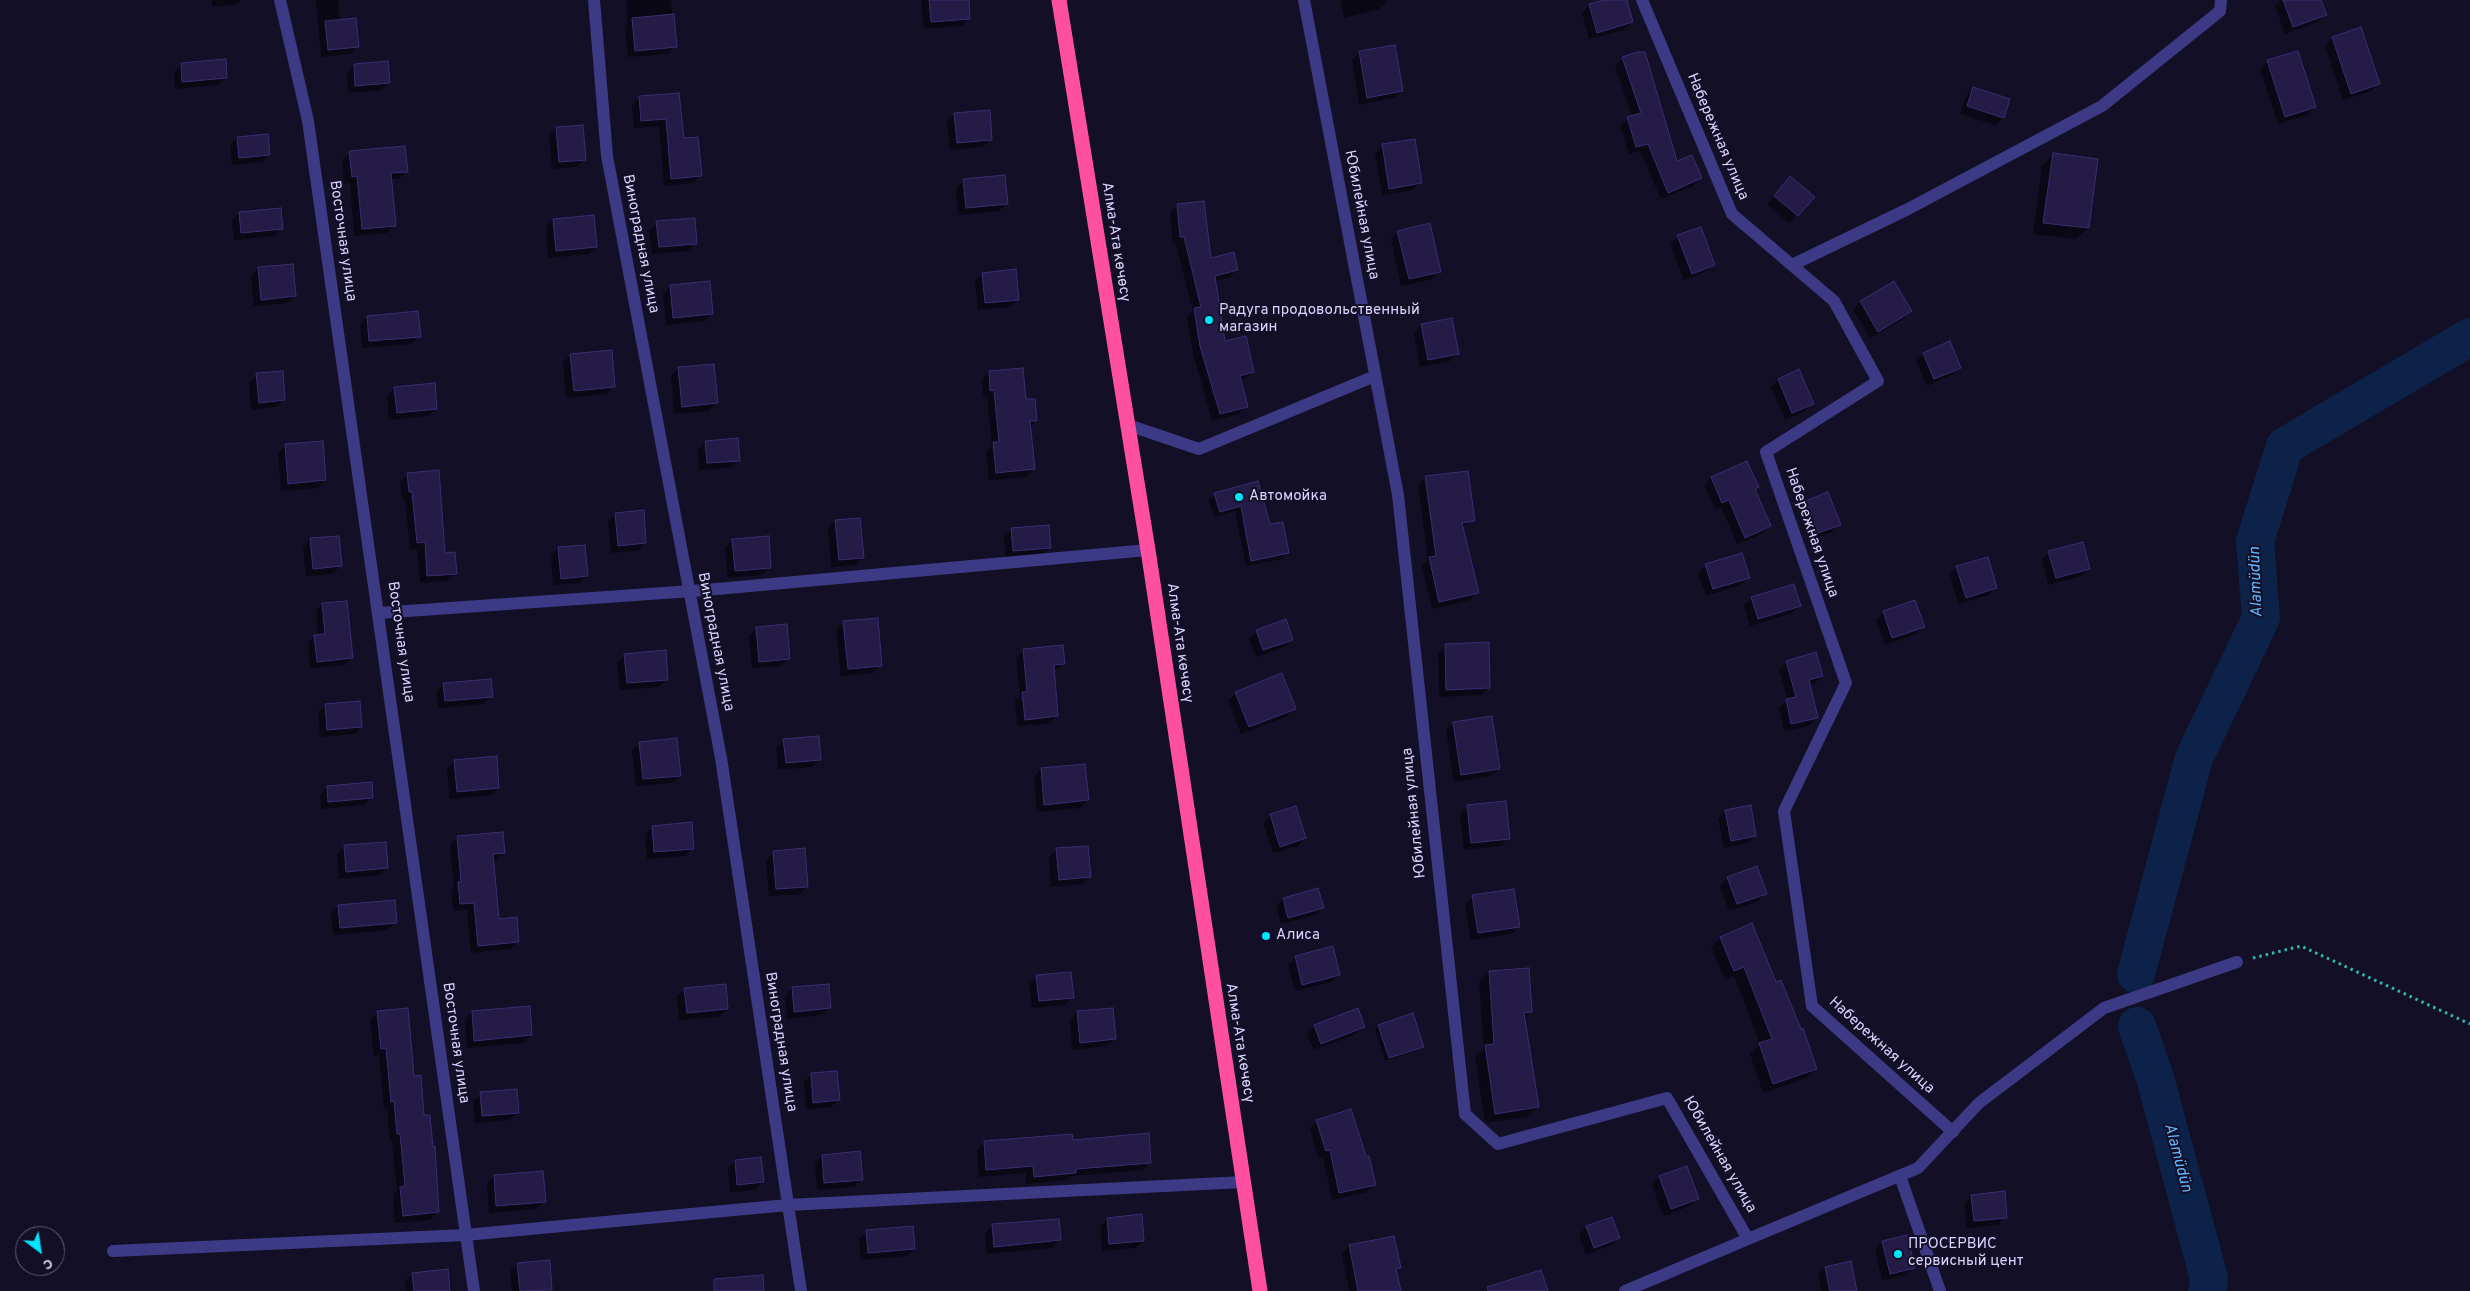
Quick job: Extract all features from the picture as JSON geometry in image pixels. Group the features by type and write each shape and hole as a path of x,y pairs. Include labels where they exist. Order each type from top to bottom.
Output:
{"highway":[{"name":"Алма-Ата көчөсү","path":"1059,0 1148,550 1260,1291"}],"street":[{"name":"Восточная улица","path":"280,0 308,121 474,1291"},
{"name":"Виноградная улица","path":"594,0 607,156 721,758 801,1291"},
{"name":"Юбилейная улица","path":"1304,0 1398,495 1465,1114 1498,1144 1667,1098 1748,1239"},
{"name":"Набережная улица","path":"1642,0 1732,214 1834,302 1878,381 1766,452 1846,684 1784,811 1812,1006 1953,1132"},
{"path":"1792,265 1908,209 2102,106 2220,11 2222,0"},
{"path":"1128,425 1199,449 1375,376"},
{"path":"379,612 689,591 1148,550"},
{"path":"1625,1291 1918,1168 1979,1103 2104,1008 2237,962"},
{"path":"1900,1176 1940,1291"},
{"path":"113,1250 465,1235 788,1205 1243,1182"}],"path":[{"path":"2237,962 2301,946 2470,1024"}],"building":[{"path":"929,0 969,0 970,19 931,22"},
{"path":"1604,0 1627,0 1633,22 1597,33 1589,4"},
{"path":"2283,0 2321,0 2327,15 2293,27"},
{"path":"674,14 677,47 635,51 632,18"},
{"path":"356,18 359,47 328,50 325,21"},
{"path":"2361,27 2380,84 2351,94 2332,37"},
{"path":"1395,45 1403,91 1367,98 1359,51"},
{"path":"2298,51 2316,107 2285,117 2267,60"},
{"path":"1645,52 1677,161 1692,155 1702,178 1668,193 1648,144 1636,147 1627,117 1641,113 1622,57"},
{"path":"226,59 227,78 182,82 181,63"},
{"path":"388,61 390,83 355,86 354,64"},
{"path":"1973,87 2010,99 2004,118 1967,106"},
{"path":"679,93 684,138 698,137 702,176 671,179 666,119 641,121 639,96"},
{"path":"990,110 992,140 957,143 954,113"},
{"path":"583,125 586,160 559,162 556,127"},
{"path":"268,134 270,155 239,158 237,137"},
{"path":"1415,139 1422,183 1389,189 1382,144"},
{"path":"405,146 408,172 391,173 396,226 362,229 357,176 352,177 349,151"},
{"path":"2053,153 2098,159 2089,228 2043,223"},
{"path":"1005,175 1008,204 966,208 963,179"},
{"path":"1790,176 1815,197 1798,216 1774,196"},
{"path":"1204,201 1211,258 1234,252 1238,270 1215,276 1225,341 1246,336 1254,372 1240,376 1248,407 1220,414 1200,346 1194,308 1201,307 1184,237 1180,237 1177,204"},
{"path":"281,208 283,229 241,233 239,212"},
{"path":"594,215 597,247 556,251 553,219"},
{"path":"695,218 697,244 659,247 656,221"},
{"path":"1430,223 1441,272 1409,279 1397,231"},
{"path":"1701,227 1715,265 1692,274 1677,235"},
{"path":"293,264 296,296 261,300 258,267"},
{"path":"1016,269 1019,300 985,303 982,273"},
{"path":"710,281 713,314 673,318 670,285"},
{"path":"1894,281 1912,311 1878,332 1860,301"},
{"path":"418,311 421,337 369,341 367,316"},
{"path":"1452,318 1459,354 1428,360 1421,324"},
{"path":"1950,341 1961,368 1934,379 1923,353"},
{"path":"612,350 615,387 574,391 570,354"},
{"path":"714,364 718,403 682,407 678,367"},
{"path":"1023,368 1026,399 1035,399 1037,421 1030,421 1035,469 996,473 993,442 999,442 994,390 990,391 989,371"},
{"path":"1799,369 1814,404 1792,413 1778,379"},
{"path":"283,371 285,400 259,403 256,373"},
{"path":"435,383 437,409 397,413 394,387"},
{"path":"738,438 740,461 707,463 705,441"},
{"path":"323,441 326,480 288,484 285,444"},
{"path":"1747,461 1759,487 1755,489 1771,526 1745,538 1729,500 1722,503 1711,477"},
{"path":"439,470 445,553 455,552 457,574 427,576 425,542 417,543 412,492 409,492 407,473"},
{"path":"1468,471 1475,521 1462,523 1479,593 1439,602 1429,557 1436,556 1425,476"},
{"path":"1258,481 1270,524 1283,522 1289,553 1251,561 1241,506 1220,512 1214,493"},
{"path":"1828,492 1841,525 1818,533 1805,501"},
{"path":"644,510 646,543 618,546 615,513"},
{"path":"860,518 864,558 839,560 835,520"},
{"path":"1049,525 1051,548 1013,551 1011,528"},
{"path":"339,536 342,566 313,569 310,538"},
{"path":"769,536 771,568 735,571 732,539"},
{"path":"2083,542 2090,569 2056,578 2048,551"},
{"path":"585,545 588,576 561,579 558,547"},
{"path":"1742,553 1750,578 1713,589 1705,564"},
{"path":"1988,557 1997,588 1966,598 1956,566"},
{"path":"1794,584 1801,606 1758,619 1751,597"},
{"path":"1915,600 1925,627 1892,638 1883,611"},
{"path":"347,601 353,658 317,662 314,635 325,634 322,603"},
{"path":"878,618 882,666 848,669 843,621"},
{"path":"1286,619 1293,640 1263,650 1256,630"},
{"path":"787,624 790,659 759,662 756,627"},
{"path":"1489,642 1490,688 1446,690 1445,644"},
{"path":"1063,645 1065,664 1054,665 1058,716 1025,720 1022,692 1027,692 1023,649"},
{"path":"666,650 668,680 627,683 624,654"},
{"path":"1816,652 1823,676 1809,680 1818,718 1791,724 1786,699 1796,697 1786,661"},
{"path":"1282,673 1296,709 1249,727 1235,692"},
{"path":"491,679 493,697 445,701 443,683"},
{"path":"360,701 362,727 327,730 325,704"},
{"path":"1492,716 1500,769 1461,775 1453,722"},
{"path":"819,736 821,760 786,763 783,739"},
{"path":"677,738 681,776 643,779 639,742"},
{"path":"497,756 499,788 457,792 454,760"},
{"path":"1085,764 1089,800 1044,805 1041,768"},
{"path":"372,782 373,798 328,802 327,786"},
{"path":"1506,801 1510,839 1471,843 1467,805"},
{"path":"1751,805 1756,836 1731,841 1725,810"},
{"path":"1296,806 1306,838 1280,847 1270,814"},
{"path":"692,822 694,849 654,852 652,826"},
{"path":"503,832 505,853 493,854 499,919 517,917 519,942 478,946 474,903 460,904 458,882 461,882 457,836"},
{"path":"386,842 388,868 346,872 344,845"},
{"path":"1088,846 1091,877 1059,880 1056,848"},
{"path":"805,848 808,887 776,889 773,851"},
{"path":"1757,866 1767,894 1737,904 1727,877"},
{"path":"1318,888 1324,908 1288,918 1283,898"},
{"path":"1514,889 1520,927 1478,933 1472,895"},
{"path":"395,900 397,923 340,928 338,905"},
{"path":"1752,923 1776,982 1781,980 1801,1029 1803,1028 1817,1069 1773,1084 1759,1043 1772,1039 1744,967 1734,971 1720,937"},
{"path":"1333,946 1340,975 1302,985 1295,956"},
{"path":"1529,968 1532,1012 1524,1013 1539,1107 1495,1114 1485,1045 1494,1044 1489,971"},
{"path":"1071,972 1074,998 1039,1001 1036,975"},
{"path":"726,984 728,1009 687,1013 684,988"},
{"path":"829,984 831,1008 794,1012 792,987"},
{"path":"530,1006 532,1035 474,1041 472,1011"},
{"path":"408,1008 414,1076 421,1075 424,1115 430,1115 433,1147 435,1146 439,1212 403,1216 400,1187 405,1186 400,1134 397,1134 394,1101 391,1102 386,1048 381,1049 377,1011"},
{"path":"1113,1008 1116,1039 1080,1043 1077,1011"},
{"path":"1358,1008 1365,1027 1321,1044 1314,1025"},
{"path":"1413,1013 1424,1047 1389,1058 1378,1025"},
{"path":"837,1071 840,1100 813,1103 811,1073"},
{"path":"517,1089 519,1113 482,1116 480,1092"},
{"path":"1351,1109 1366,1156 1369,1156 1376,1185 1339,1193 1330,1150 1326,1151 1316,1120"},
{"path":"1149,1133 1151,1163 1076,1169 1076,1173 1034,1177 1033,1166 986,1170 984,1141 1072,1134 1073,1140"},
{"path":"860,1151 863,1180 824,1183 822,1155"},
{"path":"761,1157 764,1182 737,1185 735,1160"},
{"path":"1687,1166 1699,1199 1671,1209 1659,1176"},
{"path":"543,1171 546,1202 496,1206 494,1175"},
{"path":"2005,1191 2007,1218 1974,1221 1971,1195"},
{"path":"1142,1214 1144,1241 1109,1244 1107,1218"},
{"path":"1612,1217 1620,1238 1594,1248 1586,1226"},
{"path":"1059,1219 1061,1240 994,1247 992,1224"},
{"path":"913,1226 915,1249 868,1253 866,1230"},
{"name":"ПРОСЕРВИС сервисный цент","path":"1907,1235 1915,1268 1890,1274 1882,1241"},
{"path":"1394,1236 1401,1268 1396,1269 1401,1291 1358,1291 1349,1245"},
{"path":"550,1260 552,1290 520,1291 517,1263"},
{"path":"1851,1261 1857,1291 1830,1291 1825,1267"},
{"path":"448,1269 450,1291 414,1291 412,1273"},
{"path":"1541,1270 1548,1291 1488,1291 1487,1287"},
{"path":"763,1275 764,1291 714,1291 714,1279"}],"waterway":[{"name":"Alamüdün","path":"2136,974 2194,758 2261,618 2255,541 2285,446 2470,337"},
{"name":"Alamüdün","path":"2137,1026 2155,1078 2209,1278 2207,1291"}],"place":[{"name":"Радуга продовольственный магазин","path":"1209,320"},
{"name":"Автомойка","path":"1239,497"},
{"name":"Алиса","path":"1266,936"},
{"name":"ПРОСЕРВИС сервисный цент","path":"1898,1254"}]}
